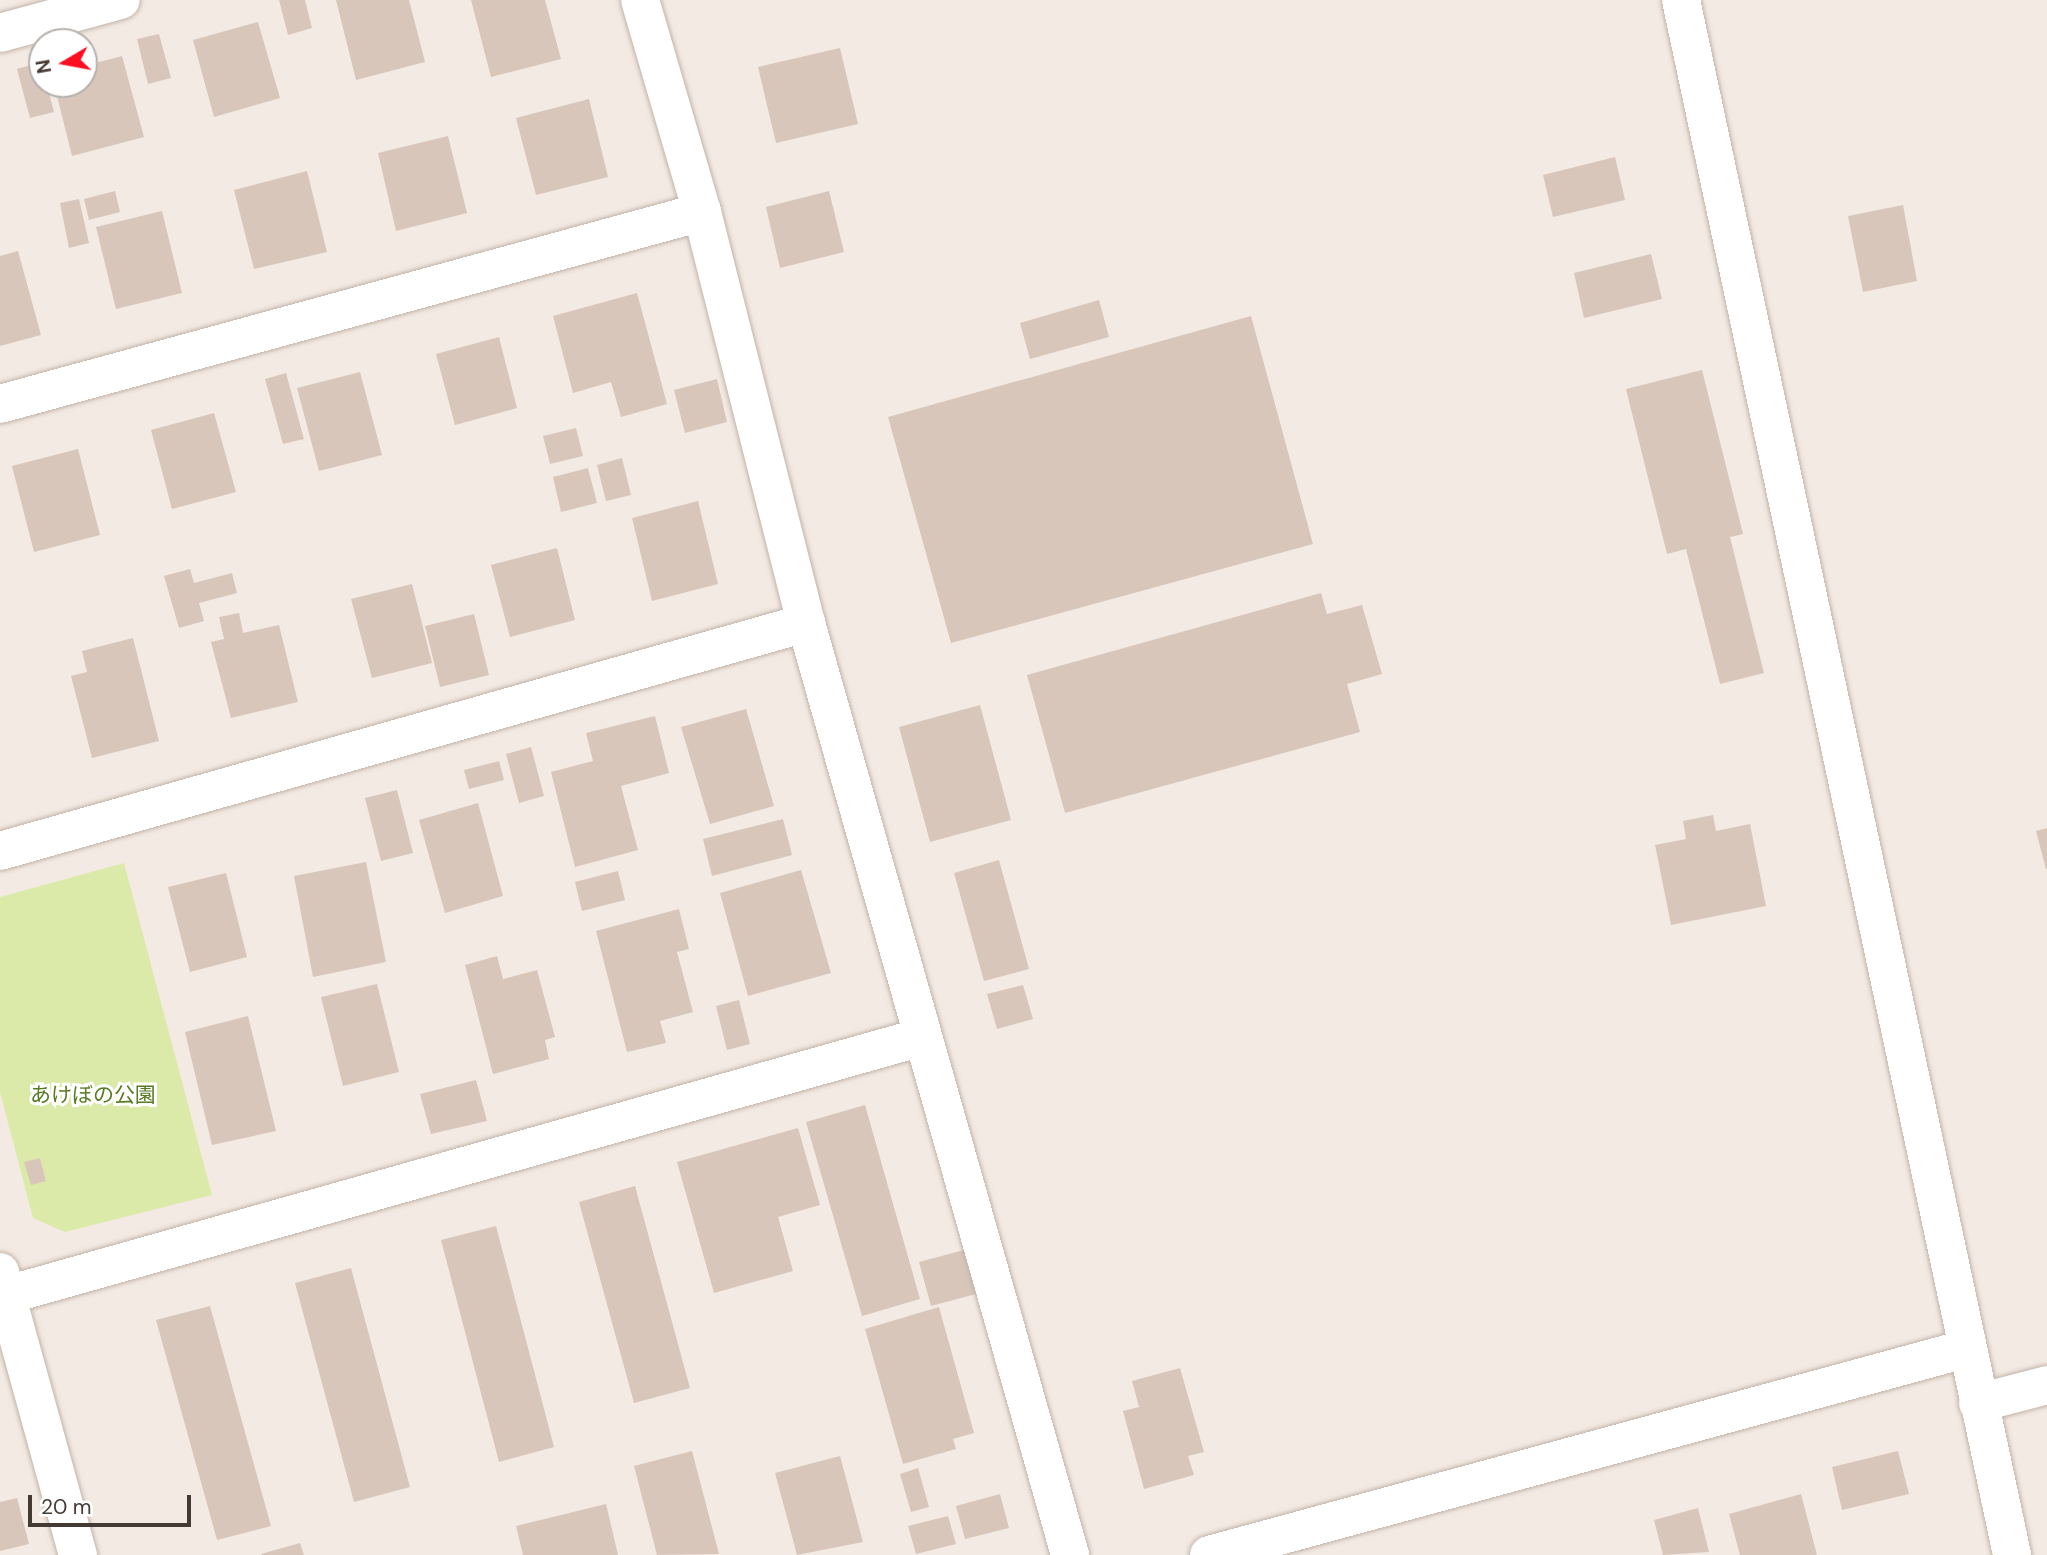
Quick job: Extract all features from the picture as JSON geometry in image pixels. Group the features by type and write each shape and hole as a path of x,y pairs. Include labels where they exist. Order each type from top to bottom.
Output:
{"street":[{"path":"0,33 121,0"},
{"path":"640,0 702,212 806,623 1070,1555"},
{"path":"1681,0 1965,1349 2012,1555"},
{"path":"0,404 702,212"},
{"path":"0,851 806,623"},
{"path":"78,1555 2,1288 922,1037"},
{"path":"1209,1555 1965,1349"},
{"path":"1978,1403 2047,1385"}],"green space":[{"name":"あけぼの公園","path":"124,863 212,1195 65,1232 33,1218 0,1092 0,897"}],"building":[{"path":"279,0 305,0 312,28 288,35"},
{"path":"336,0 409,0 425,62 356,80"},
{"path":"471,0 545,0 561,59 491,77"},
{"path":"258,22 280,98 214,117 193,40"},
{"path":"159,34 171,78 148,84 137,39"},
{"path":"840,48 858,124 776,143 758,67"},
{"path":"122,56 144,137 72,156 58,98 98,98 98,62"},
{"path":"28,66 28,98 50,98 54,112 30,118 17,69"},
{"path":"589,99 608,177 536,195 516,118"},
{"path":"448,136 467,213 396,231 378,153"},
{"path":"1615,157 1625,200 1553,217 1543,175"},
{"path":"307,171 327,252 254,269 234,190"},
{"path":"115,191 120,212 89,220 84,199"},
{"path":"829,191 844,252 780,268 766,207"},
{"path":"79,199 89,243 69,248 60,203"},
{"path":"1903,205 1917,281 1863,292 1848,216"},
{"path":"162,211 182,293 116,309 96,227"},
{"path":"18,251 41,335 0,346 0,256"},
{"path":"1651,254 1662,299 1584,318 1574,273"},
{"path":"637,293 667,404 621,417 611,382 573,393 553,316"},
{"path":"1099,300 1109,337 1030,359 1020,323"},
{"path":"1251,316 1313,544 951,643 888,417"},
{"path":"499,337 517,408 455,425 436,354"},
{"path":"1702,370 1743,534 1730,537 1764,673 1720,684 1686,549 1667,554 1626,389"},
{"path":"360,372 382,455 319,471 297,388"},
{"path":"286,373 304,439 283,444 265,379"},
{"path":"717,379 727,422 685,433 674,390"},
{"path":"214,413 236,492 172,509 151,430"},
{"path":"576,428 583,456 550,464 543,436"},
{"path":"78,449 100,535 34,552 12,466"},
{"path":"622,458 631,495 606,501 597,465"},
{"path":"588,468 597,503 561,512 553,477"},
{"path":"698,501 718,584 652,601 632,518"},
{"path":"557,548 575,620 510,637 491,565"},
{"path":"190,569 194,583 232,573 237,593 199,603 204,621 179,628 164,576"},
{"path":"412,584 432,663 372,678 351,599"},
{"path":"1321,593 1327,614 1362,605 1382,674 1347,684 1360,732 1065,813 1027,675"},
{"path":"239,613 243,633 279,625 298,702 231,718 211,642 224,639 219,617"},
{"path":"474,614 489,675 440,687 425,626"},
{"path":"133,638 159,741 92,758 71,676 87,672 82,651"},
{"path":"980,705 1011,820 930,842 899,727"},
{"path":"746,709 774,806 710,824 681,727"},
{"path":"655,716 669,773 621,786 638,850 575,867 551,772 593,761 586,733"},
{"path":"531,747 544,796 519,803 506,754"},
{"path":"499,761 504,780 469,789 464,770"},
{"path":"397,790 413,853 381,861 365,798"},
{"path":"478,803 503,896 445,913 419,820"},
{"path":"1713,815 1716,831 1750,824 1766,906 1671,925 1655,845 1686,839 1683,821"},
{"path":"783,819 792,855 712,876 703,839"},
{"path":"2047,828 2047,869 2046,869 2036,831"},
{"path":"999,860 1029,969 984,981 954,873"},
{"path":"366,862 386,962 313,977 294,876"},
{"path":"801,870 831,973 748,996 720,893"},
{"path":"618,871 625,900 582,911 575,882"},
{"path":"226,873 247,957 190,972 168,887"},
{"path":"679,909 689,949 677,952 693,1012 660,1021 666,1043 627,1052 596,931"},
{"path":"497,956 503,979 537,970 555,1037 545,1040 549,1059 493,1074 465,965"},
{"path":"377,984 399,1072 343,1086 321,997"},
{"path":"1023,985 1033,1019 997,1029 987,994"},
{"path":"739,1000 750,1044 727,1050 716,1006"},
{"path":"248,1016 276,1131 212,1145 185,1032"},
{"path":"476,1080 487,1121 431,1134 420,1094"},
{"path":"865,1105 920,1299 862,1316 806,1122"},
{"path":"798,1128 820,1205 778,1217 793,1271 714,1293 677,1162"},
{"path":"40,1158 46,1181 31,1185 24,1162"},
{"path":"635,1186 690,1388 634,1403 579,1202"},
{"path":"496,1226 554,1447 499,1462 441,1240"},
{"path":"964,1250 976,1294 931,1306 919,1262"},
{"path":"351,1268 410,1487 354,1502 295,1283"},
{"path":"210,1306 271,1526 217,1540 156,1320"},
{"path":"939,1307 974,1433 953,1439 956,1449 903,1464 865,1329"},
{"path":"1180,1368 1204,1452 1188,1456 1194,1475 1144,1489 1123,1411 1139,1407 1132,1381"},
{"path":"692,1451 719,1554 657,1555 634,1466"},
{"path":"1898,1451 1909,1494 1842,1510 1832,1467"},
{"path":"840,1456 863,1542 797,1555 775,1473"},
{"path":"918,1468 929,1507 911,1512 900,1474"},
{"path":"1000,1494 1009,1528 965,1539 956,1506"},
{"path":"1801,1494 1817,1555 1740,1555 1729,1514"},
{"path":"17,1498 29,1544 0,1551 0,1502"},
{"path":"606,1504 618,1555 523,1555 516,1526"},
{"path":"1698,1508 1709,1552 1663,1555 1654,1520"},
{"path":"948,1516 956,1544 916,1554 908,1526"},
{"path":"300,1543 304,1555 261,1554"}]}
